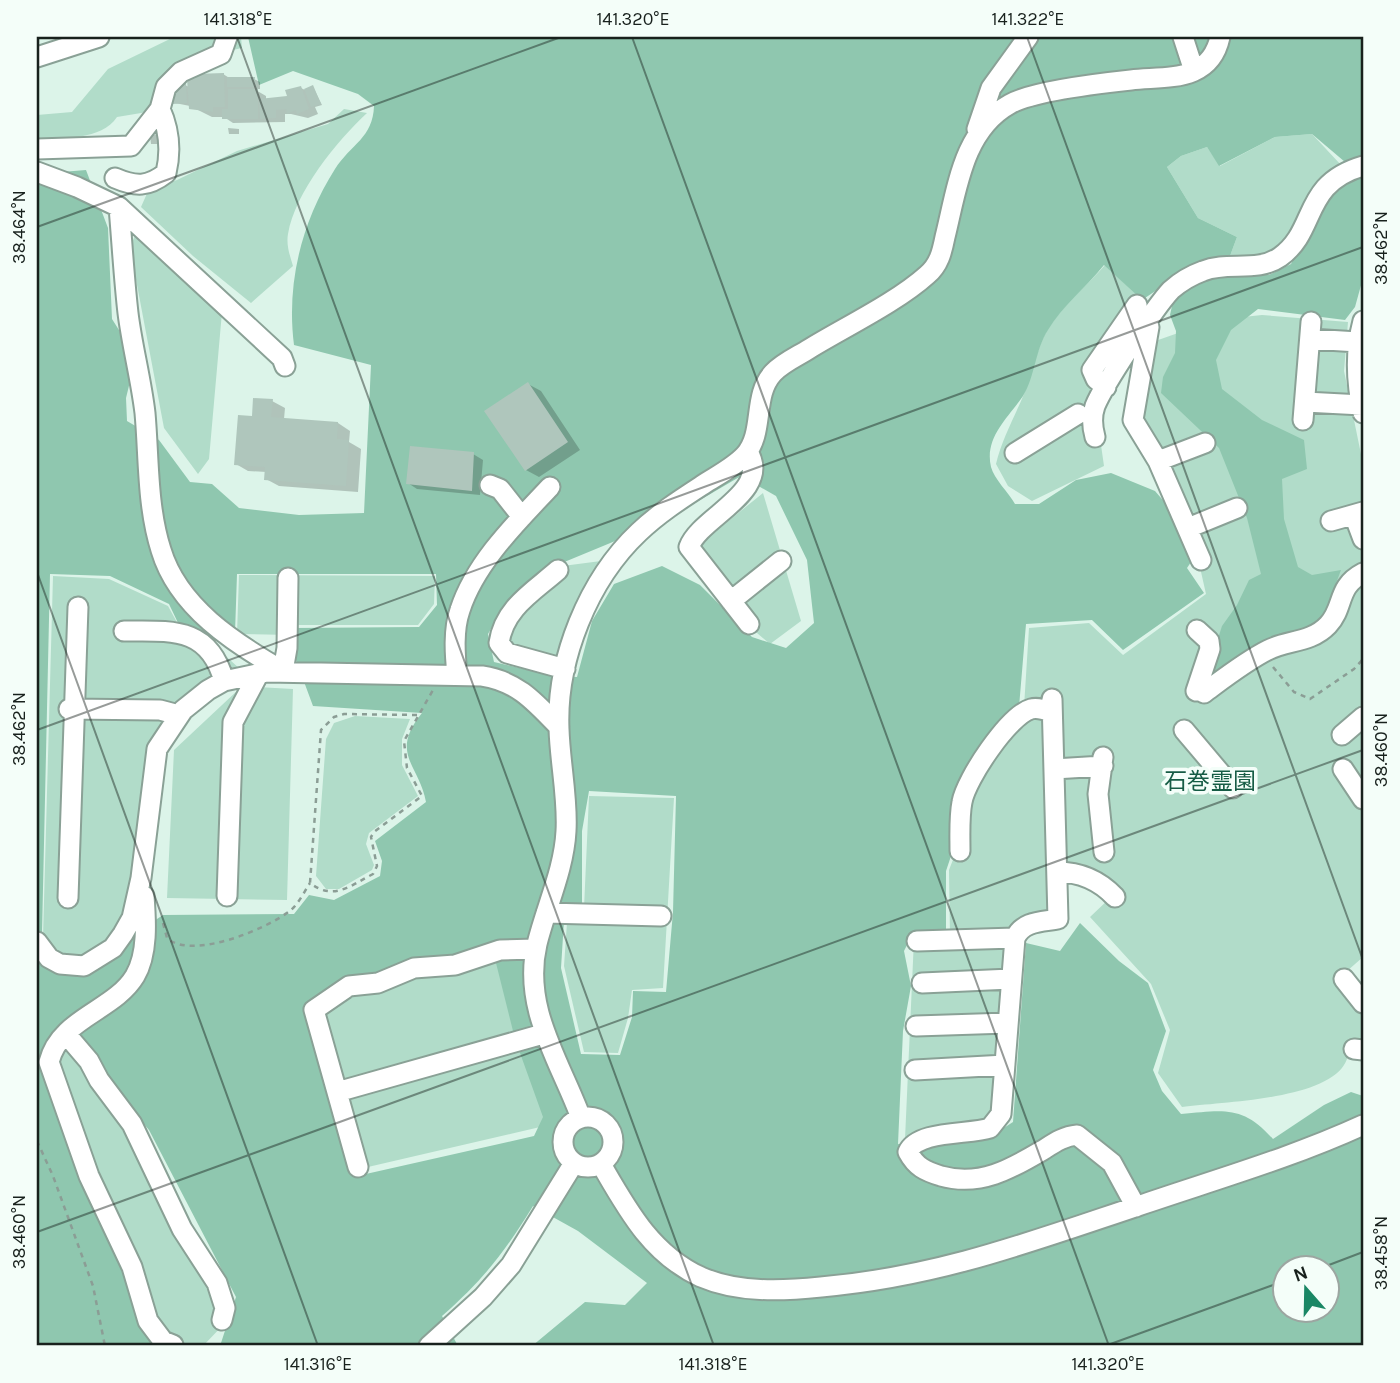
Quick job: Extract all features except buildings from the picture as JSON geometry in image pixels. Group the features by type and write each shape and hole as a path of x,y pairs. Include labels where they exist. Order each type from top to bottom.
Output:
{"street":[{"path":"37,57 99,37"},
{"path":"37,149 131,146 160,109 166,87 181,72 221,54 226,37"},
{"path":"581,1118 544,1034 538,1010 536,949 563,858 566,828 559,727 560,684 590,600 610,567 635,535 666,509 733,466 748,452 757,427 760,399 773,372 914,285 937,264 968,153 991,88 1028,37"},
{"path":"1183,37 1194,71"},
{"path":"976,134 999,111 1013,102 1030,97 1134,79 1165,80 1200,69 1218,47 1220,37"},
{"path":"115,178 140,186 150,184 166,173 169,160 167,135 160,109"},
{"path":"1014,453 1084,419 1170,291 1192,276 1219,266 1265,265 1281,257 1298,237 1314,201 1338,177 1363,166"},
{"path":"37,172 78,187 119,207 282,358 285,366"},
{"path":"119,207 128,314 145,414 146,460 161,552 182,591 198,609 228,638 283,671"},
{"path":"1106,387 1096,379 1092,370 1137,305"},
{"path":"1358,342 1310,331 1304,411 1362,409 1358,342 1363,321"},
{"path":"1149,323 1150,332 1133,420 1158,461 1201,560"},
{"path":"1158,461 1205,443"},
{"path":"748,452 755,463 754,473 745,487 690,547 749,624"},
{"path":"490,485 500,489 522,517"},
{"path":"448,675 459,612 469,587 522,517 550,487"},
{"path":"1188,528 1237,508"},
{"path":"1331,522 1358,514 1363,539"},
{"path":"731,601 781,561"},
{"path":"558,570 510,611 501,627 499,643 507,653 565,669"},
{"path":"1197,630 1209,641 1210,649 1200,692 1268,649 1305,640 1322,630 1330,624 1345,587 1363,573"},
{"path":"283,671 287,648 288,578"},
{"path":"68,898 72,709 78,607"},
{"path":"124,631 180,632 202,642 219,661 224,681"},
{"path":"37,942 49,958 60,964 84,966 113,948 132,918 141,878 153,764 157,749 179,715 195,699 224,681 283,671 503,679 528,694 559,727"},
{"path":"227,895 233,722 259,673"},
{"path":"960,851 962,802 978,764 1026,712 1052,706 1058,919 1027,925 1019,929 1014,938 1001,1114 997,1123 980,1131 933,1136 916,1142 908,1152 918,1167 954,1179 977,1179 998,1174 1058,1141 1077,1135 1112,1163 1136,1206"},
{"path":"72,709 160,710 179,715"},
{"path":"1342,735 1363,717"},
{"path":"1184,730 1233,788"},
{"path":"1054,769 1103,761 1098,794 1104,852"},
{"path":"1343,769 1363,799"},
{"path":"1057,872 1074,872 1090,878 1115,897"},
{"path":"141,878 145,899 144,944 136,974 118,995 89,1013 66,1034 51,1053 50,1065 89,1176 132,1267 145,1314 163,1341 173,1345"},
{"path":"546,913 662,916"},
{"path":"917,941 1014,938"},
{"path":"358,1167 314,1010 318,1004 349,986 378,983 414,968 455,965 500,950 536,949"},
{"path":"922,983 1011,979"},
{"path":"1344,979 1363,1003"},
{"path":"916,1026 1008,1023"},
{"path":"66,1034 89,1061 99,1080 132,1124 189,1241 217,1283 225,1308 222,1320"},
{"path":"337,1092 544,1034"},
{"path":"915,1070 1004,1065"},
{"path":"581,1118 597,1119 604,1123 613,1136 611,1152 601,1164 587,1168 574,1164 565,1153 563,1138 569,1125 581,1118"},
{"path":"601,1164 650,1241 668,1257 701,1277 739,1288 794,1290 883,1282 961,1265 1259,1166 1363,1125"},
{"path":"429,1346 483,1297 511,1265 574,1164"}],"path":[{"path":"1262,654 1294,692 1310,699 1354,670 1363,659"},
{"path":"310,883 327,893 338,893 373,874 377,866 371,837 374,832 422,796 407,768 404,741 417,715 448,675"},
{"path":"163,922 164,931 172,943 194,946 262,928 292,909 310,883 321,730 334,718 344,714 417,715"},
{"path":"37,1141 53,1176 93,1286 104,1346"}],"green space":[{"path":"174,37 241,37 242,48 200,57 153,111 117,117 110,125 92,134 37,140 37,115 72,112 108,69"},
{"path":"248,37 1363,37 1363,278 1355,307 1345,320 1258,309 1231,330 1216,360 1222,389 1262,420 1304,440 1307,469 1282,479 1284,519 1298,567 1312,575 1341,570 1322,621 1204,682 1222,626 1237,605 1249,580 1261,574 1247,518 1219,448 1161,393 1163,377 1175,353 1176,331 1170,315 1174,297 1188,283 1241,270 1269,275 1291,264 1323,202 1340,184 1345,162 1312,134 1275,137 1219,166 1207,147 1181,156 1167,167 1198,218 1237,237 1230,256 1194,265 1142,300 1104,265 1048,330 1040,346 1027,389 994,437 990,456 993,472 1015,504 1039,504 1076,480 1111,473 1155,491 1167,505 1193,559 1187,568 1204,593 1123,650 1092,620 1026,624 1019,707 966,769 952,800 953,850 946,871 946,932 912,935 904,951 911,986 903,1031 898,1144 911,1146 996,1133 1013,1122 1026,943 1060,951 1080,923 1119,961 1148,983 1166,1031 1153,1070 1162,1091 1181,1114 1232,1112 1252,1120 1273,1139 1324,1105 1351,1092 1363,1096 1363,1346 532,1346 585,1302 625,1305 647,1283 578,1231 533,1206 492,1265 442,1316 458,1346 220,1346 236,1297 149,1130 112,1086 67,1021 44,1052 125,1266 134,1309 159,1346 37,1346 37,955 46,967 66,975 92,972 116,957 136,933 163,915 294,914 309,895 334,900 380,876 382,861 375,841 426,802 407,749 412,727 422,713 313,706 293,652 293,628 419,627 437,605 436,574 237,574 235,633 205,636 179,625 169,604 110,576 50,574 42,933 37,945 37,174 86,170 108,228 112,319 136,357 126,398 127,421 159,440 190,482 212,484 239,508 299,515 364,513 371,365 294,345 292,299 305,231 335,169 370,126 374,106 358,94 293,71 259,85","holes":["741,476 776,496 807,560 814,623 786,648 752,637 700,585 662,566 614,584 592,621 577,677 553,676 494,662 488,634 498,616 545,570 666,520","589,791 676,796 673,912 666,992 633,991 632,1017 620,1055 581,1054 561,968 565,905 582,906 582,831","418,957 495,959 515,1039 543,1117 534,1136 357,1176 350,1170 305,1005 345,979 375,976"]},
{"path":"344,109 367,113 319,168 299,201 288,238 293,266 251,303 193,256 141,207 149,189 177,180 237,151 328,124"},
{"path":"1312,134 1341,165 1286,244 1272,255 1230,256 1237,237 1198,218 1167,167 1181,156 1207,147 1220,166 1275,137"},
{"path":"137,231 222,312 209,459 198,474 164,428 134,269 127,254"},
{"path":"1105,265 1142,300 1089,407 1100,438 1104,466 1032,501 1008,486 996,464 1048,329"},
{"name":"石巻霊園","path":"1262,315 1348,322 1344,371 1363,464 1363,957 1338,979 1363,1012 1363,1046 1352,1044 1344,1065 1332,1077 1315,1086 1245,1101 1182,1107 1158,1073 1170,1030 1151,984 1090,917 1110,898 1061,875 1063,923 1020,937 1002,1125 935,1139 905,1139 914,939 950,937 949,870 956,852 957,802 1024,707 1029,628 1089,623 1123,655 1206,594 1199,563 1130,426 1144,345 1215,320"},
{"path":"763,493 801,621 770,644 750,627 690,552"},
{"path":"601,561 582,595 552,671 513,661 500,620 555,567"},
{"path":"239,575 435,576 434,604 418,625 291,625 291,635 237,634"},
{"path":"53,576 109,579 168,606 179,626 210,642 240,669 183,702 142,805 123,922 115,936 79,958 53,950 43,937"},
{"path":"257,687 293,689 287,900 167,898 174,750 238,690"},
{"path":"355,716 410,719 402,739 402,765 418,796 369,833 366,844 374,865 372,870 339,889 326,889 316,876 326,739 334,723"},
{"path":"589,796 674,798 663,988 632,990 628,1018 618,1053 584,1052 564,966 568,908 584,908"},
{"path":"494,948 553,1124 355,1170 316,1002"},
{"path":"75,1039 182,1223 224,1324 203,1346 169,1346 160,1342 48,1052"}]}
